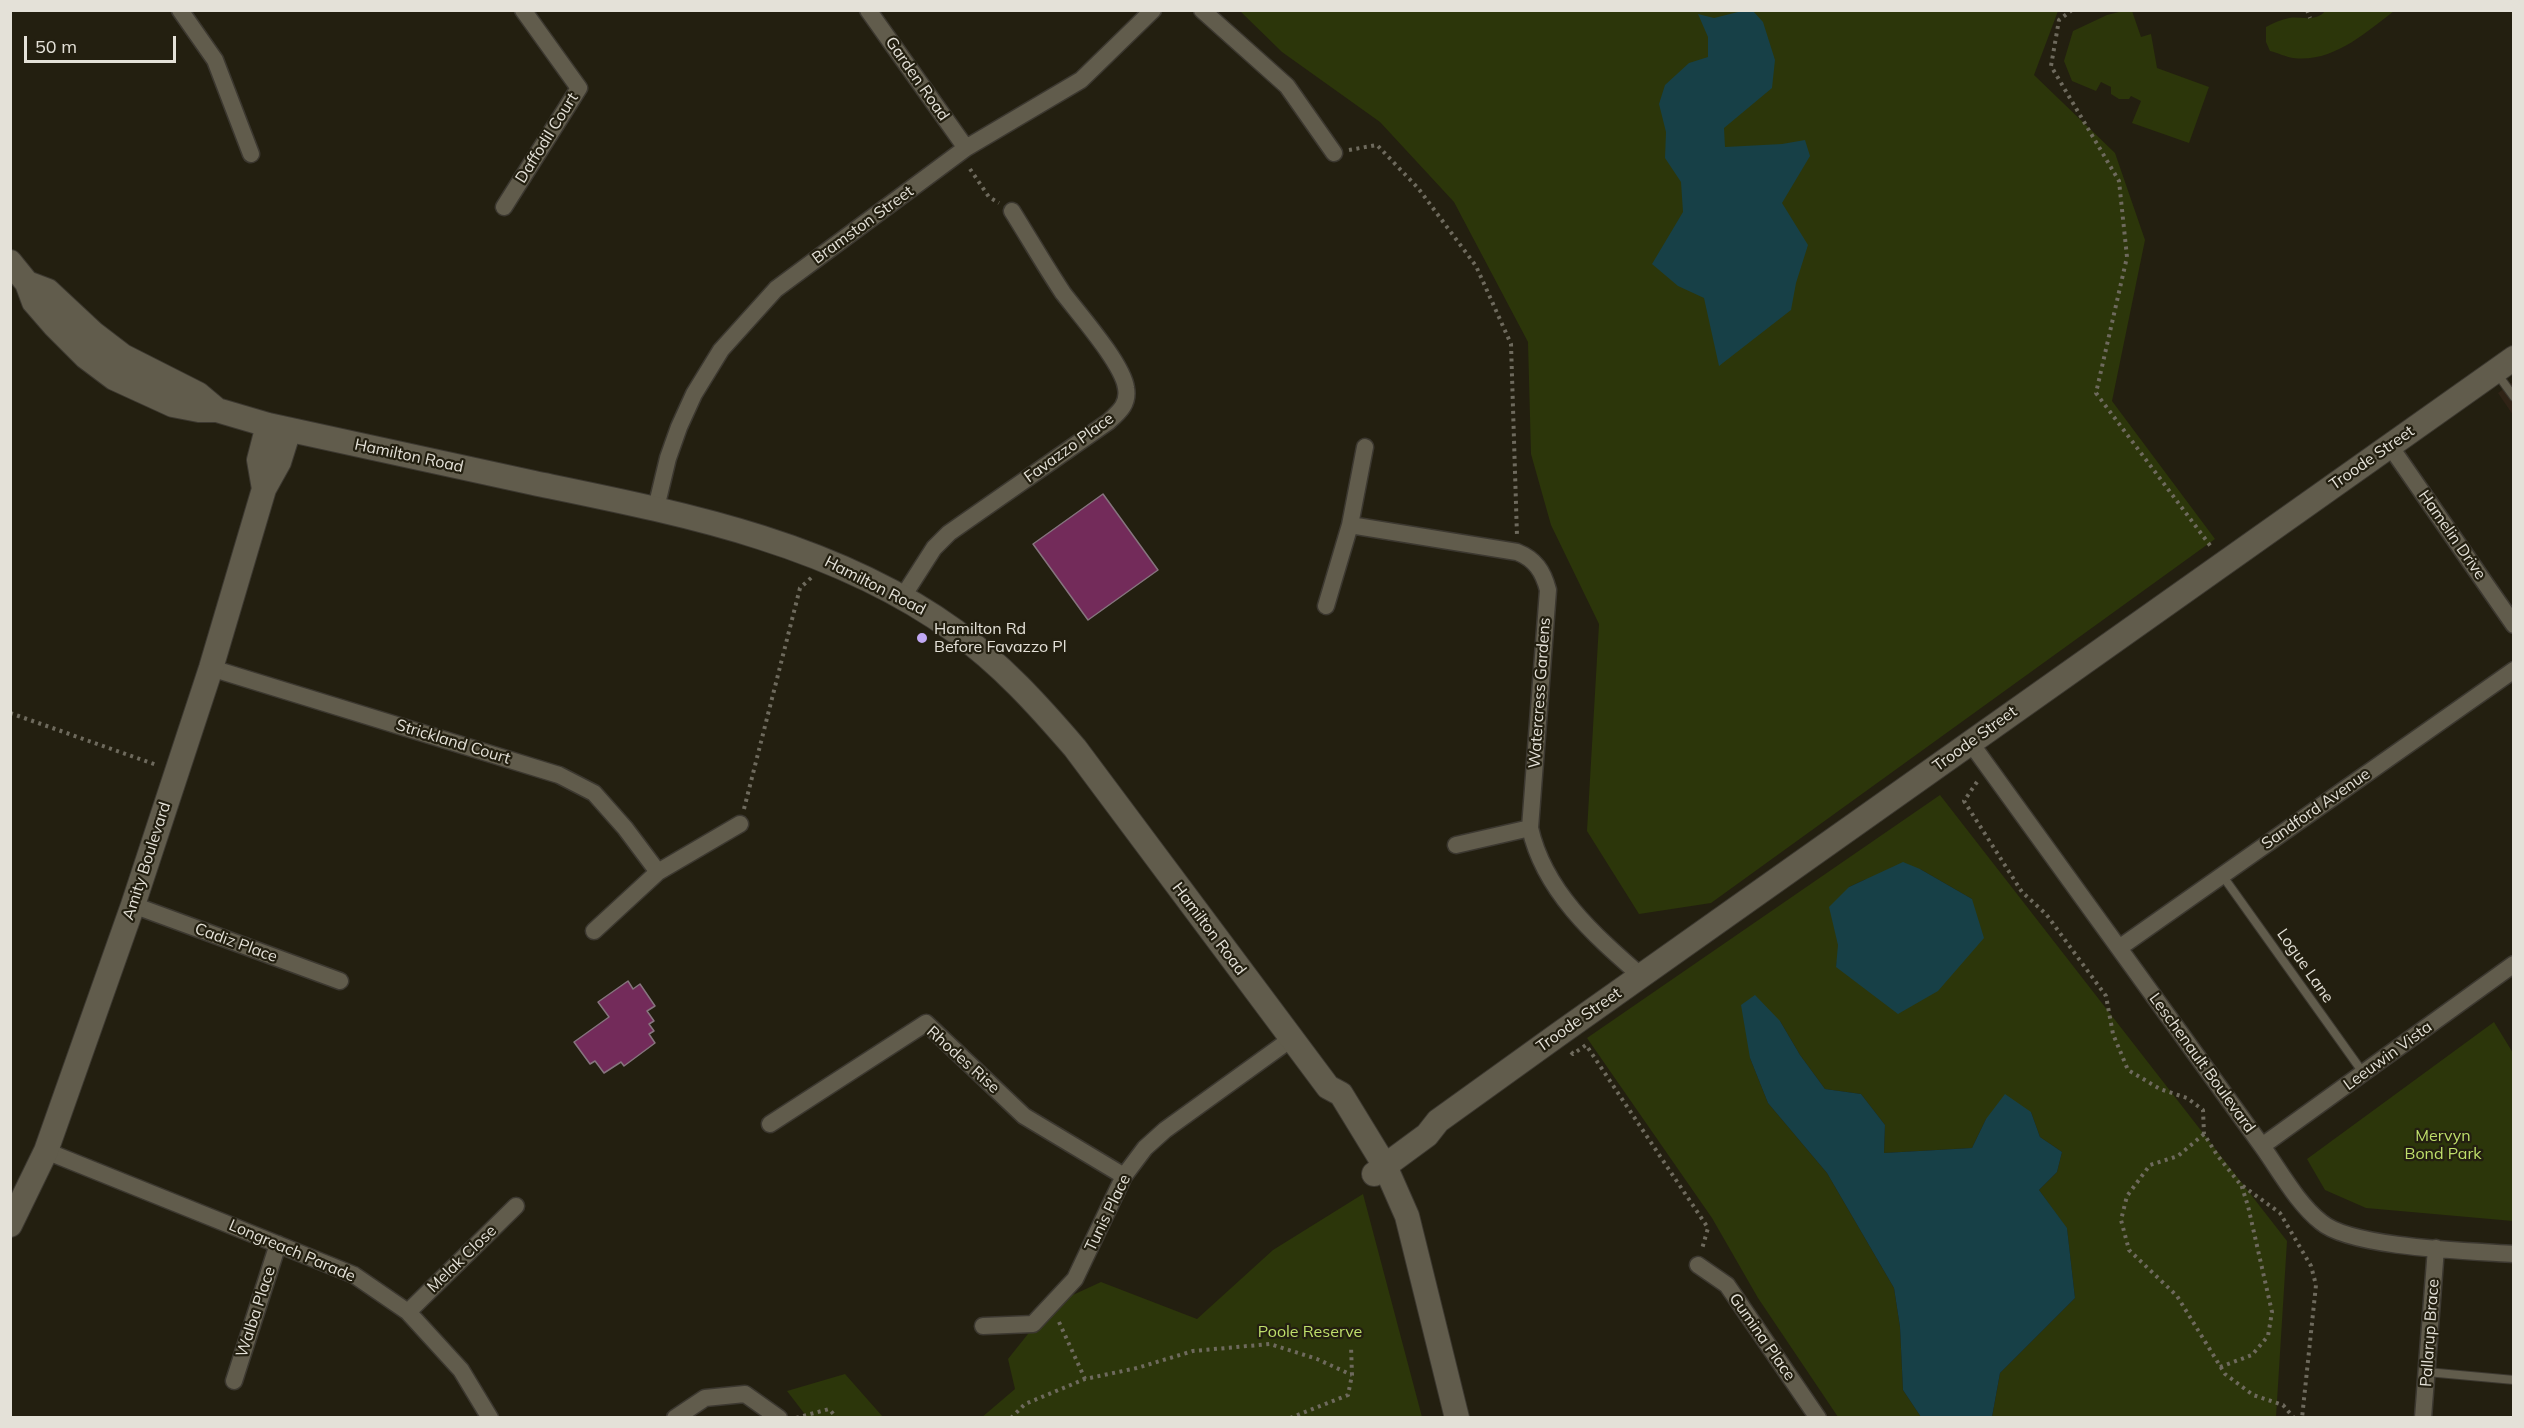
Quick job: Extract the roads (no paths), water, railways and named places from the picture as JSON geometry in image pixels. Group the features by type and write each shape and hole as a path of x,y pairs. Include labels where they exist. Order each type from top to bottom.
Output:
{"street":[{"path":"180,10 215,60 251,154"},
{"name":"Daffodil Court","path":"504,207 579,88 523,10"},
{"name":"Garden Road","path":"868,10 966,148"},
{"name":"Bramston Street","path":"656,508 668,458 694,394 722,350 776,289 966,148 1081,81 1153,10"},
{"path":"1202,10 1287,86 1334,153"},
{"name":"Favazzo Place","path":"902,598 934,548 949,533 1108,422 1121,411 1126,402 1127,389 1118,368 1043,262 1012,211"},
{"name":"Hamilton Road","path":"10,262 27,283 34,302 86,357 121,368 173,405 199,410 217,410 279,428 656,508 724,526 827,560 902,598 955,631 1004,670 1075,748 1328,1087 1329,1102 1375,1163 1407,1216 1410,1236 1457,1418"},
{"name":"Troode Street","path":"1375,1163 1427,1135 1438,1121 1558,1034 2505,365"},
{"name":"Amity Boulevard","path":"10,1225 46,1151 133,905 211,668 264,489 279,462 279,428"},
{"name":"Hamelin Drive","path":"2390,446 2514,625"},
{"path":"1326,606 1350,525 1365,447"},
{"name":"Watercress Gardens","path":"1350,525 1517,552 1530,557 1538,566 1548,590 1530,828 1535,850 1563,900 1641,976"},
{"name":"Strickland Court","path":"211,668 559,775 594,793 625,828 658,872"},
{"name":"Sandford Avenue","path":"2119,948 2514,670"},
{"name":"Leschenault Boulevard","path":"1970,742 2309,1211 2335,1232 2365,1240 2514,1254"},
{"path":"594,931 658,872 740,824"},
{"path":"1456,845 1530,828"},
{"name":"Cadiz Place","path":"133,905 340,981"},
{"name":"Leeuwin Vista","path":"2262,1146 2514,964"},
{"name":"Rhodes Rise","path":"770,1124 926,1023 1024,1116 1124,1176"},
{"name":"Tunis Place","path":"983,1326 1034,1324 1076,1279 1124,1176 1145,1148 1165,1130 1291,1039"},
{"name":"Longreach Parade","path":"46,1151 354,1275 408,1312 461,1370 490,1418"},
{"name":"Melak Close","path":"408,1312 516,1206"},
{"name":"Walba Place","path":"234,1381 278,1244"},
{"name":"Pallarup Brace","path":"2423,1418 2436,1248"},
{"name":"Gumina Place","path":"1698,1265 1727,1285 1818,1418"},
{"path":"675,1418 705,1398 745,1394 779,1418"}],"lane":[{"path":"2505,365 2514,397"},
{"name":"Logue Lane","path":"2222,875 2364,1074"},
{"path":"2427,1372 2514,1380"}],"water":[{"path":"1742,11 1753,11 1763,22 1775,60 1772,88 1724,128 1725,147 1782,144 1805,140 1810,156 1782,203 1808,245 1796,283 1791,310 1719,366 1704,298 1678,286 1652,264 1683,212 1681,182 1665,158 1666,132 1659,104 1665,85 1689,63 1708,57 1708,37 1698,14 1714,18"},
{"path":"1903,862 1920,869 1972,899 1984,938 1938,991 1898,1014 1836,967 1838,945 1829,907 1849,887"},
{"path":"1755,995 1780,1021 1800,1055 1825,1089 1861,1094 1885,1125 1884,1153 1972,1148 1986,1119 2005,1094 2031,1112 2040,1137 2062,1152 2057,1172 2039,1190 2067,1228 2075,1298 2000,1373 1992,1417 1921,1417 1903,1390 1900,1327 1894,1288 1827,1173 1768,1103 1750,1058 1741,1005"}],"place":[{"name":"Hamilton Rd Before Favazzo Pl","path":"922,638"}],"park label":[{"name":"Mervyn Bond Park","path":"2443,1145"},
{"name":"Poole Reserve","path":"1310,1332"}]}
